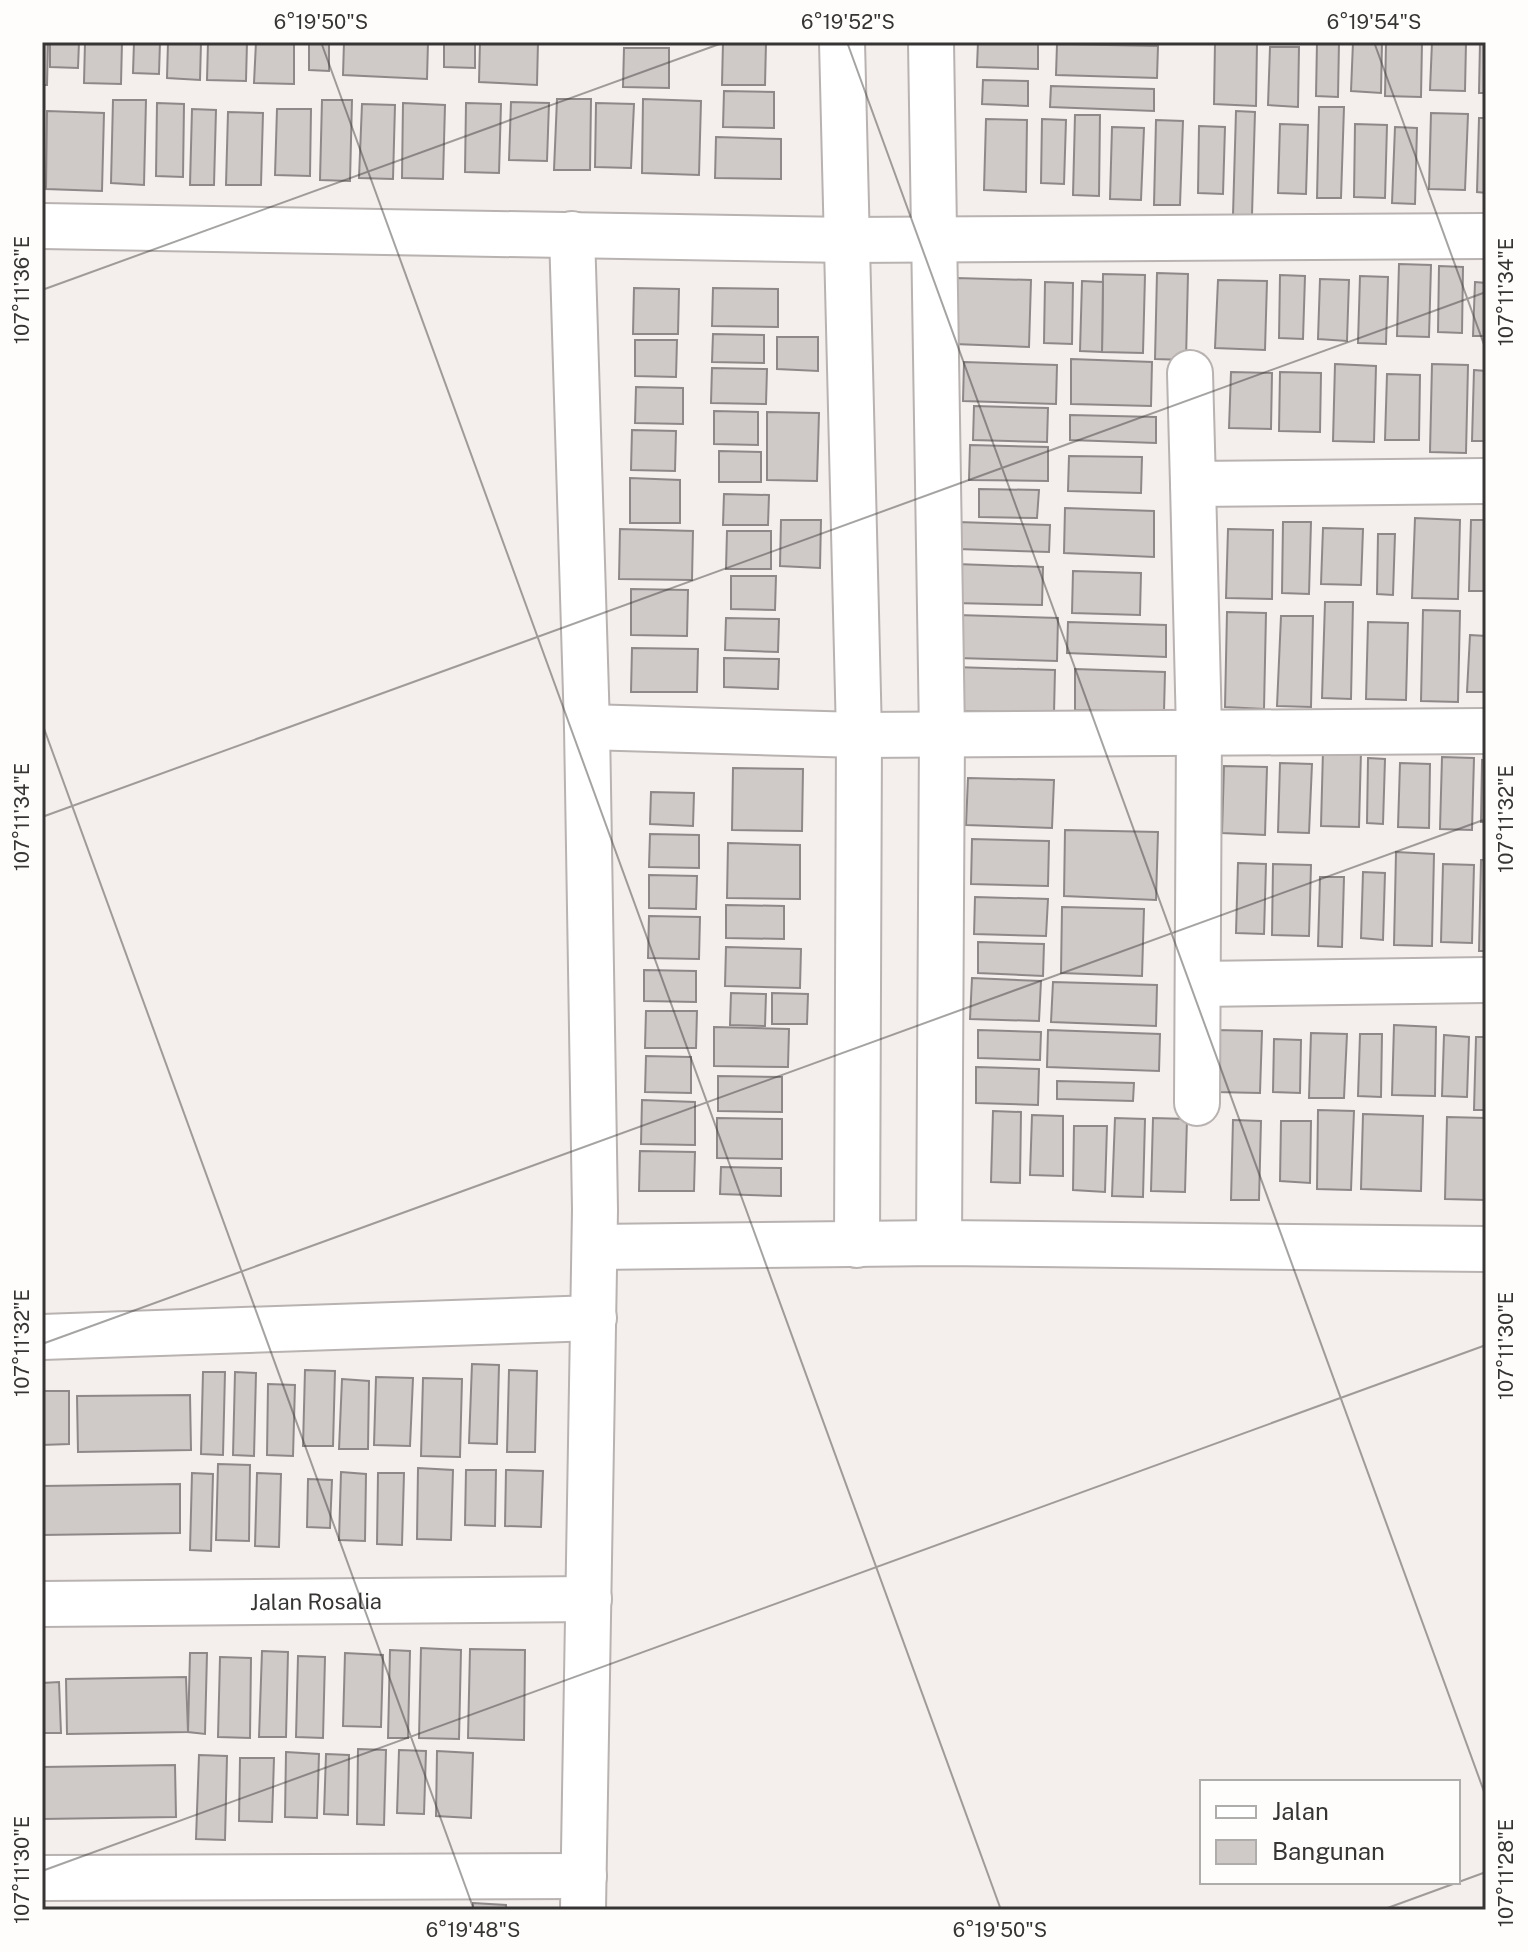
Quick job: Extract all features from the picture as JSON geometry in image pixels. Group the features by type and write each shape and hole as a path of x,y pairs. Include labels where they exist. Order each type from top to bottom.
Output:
{"street":[{"path":"842,42 859,735 857,1245"},
{"path":"931,42 942,734 939,1243"},
{"path":"42,226 847,240 1486,236"},
{"path":"42,1878 584,1893 595,1247 587,727 572,234"},
{"path":"1190,373 1199,731 1197,1103"},
{"path":"1193,484 1486,481"},
{"path":"587,727 859,735 1486,731"},
{"path":"1198,984 1486,980"},
{"path":"595,1247 939,1243 1486,1249"},
{"path":"42,1337 594,1318"},
{"name":"Jalan Rosalia","path":"42,1604 589,1599"}],"building":[{"path":"42,42 48,42 47,85 42,85"},
{"path":"50,42 79,42 78,68 50,67"},
{"path":"85,42 122,42 121,84 84,83"},
{"path":"134,42 160,42 159,74 133,73"},
{"path":"168,42 201,42 200,80 167,78"},
{"path":"208,42 247,42 246,81 207,80"},
{"path":"256,42 294,42 294,84 254,83"},
{"path":"309,42 329,42 329,71 309,70"},
{"path":"344,42 428,42 427,79 343,75"},
{"path":"444,42 475,42 475,68 444,67"},
{"path":"480,42 538,42 537,85 479,82"},
{"path":"723,42 766,42 765,85 722,85"},
{"path":"978,42 1038,42 1038,69 977,67"},
{"path":"1215,42 1257,42 1256,106 1214,104"},
{"path":"1317,42 1339,42 1338,97 1316,96"},
{"path":"1353,42 1382,42 1381,93 1351,91"},
{"path":"1386,42 1422,42 1421,97 1385,96"},
{"path":"1432,42 1466,42 1465,91 1430,90"},
{"path":"1480,42 1486,42 1486,93 1479,93"},
{"path":"1057,44 1158,46 1157,78 1056,75"},
{"path":"1270,47 1299,47 1298,107 1268,105"},
{"path":"624,48 669,48 669,88 623,87"},
{"path":"983,80 1028,81 1028,106 982,104"},
{"path":"1051,86 1154,89 1154,111 1050,107"},
{"path":"724,91 774,92 774,128 723,127"},
{"path":"557,99 591,99 590,170 554,170"},
{"path":"643,99 701,101 699,175 642,173"},
{"path":"113,100 146,100 144,185 111,183"},
{"path":"322,100 352,100 350,181 320,180"},
{"path":"511,102 549,103 547,161 509,160"},
{"path":"157,103 184,104 183,177 156,176"},
{"path":"403,103 445,105 443,179 402,178"},
{"path":"466,103 501,104 499,173 465,172"},
{"path":"596,103 634,104 631,168 595,167"},
{"path":"362,104 395,105 393,179 359,178"},
{"path":"1319,107 1344,107 1341,198 1317,198"},
{"path":"192,109 216,110 214,185 190,185"},
{"path":"277,109 311,109 310,176 275,175"},
{"path":"47,111 104,113 102,191 46,189"},
{"path":"1236,111 1255,112 1252,215 1233,215"},
{"path":"228,112 263,113 261,185 226,185"},
{"path":"1431,113 1468,114 1465,190 1429,189"},
{"path":"1075,115 1100,115 1099,196 1073,195"},
{"path":"1479,118 1486,118 1486,193 1477,192"},
{"path":"986,119 1027,120 1026,192 984,190"},
{"path":"1042,119 1066,120 1064,184 1041,183"},
{"path":"1156,120 1183,121 1180,205 1154,205"},
{"path":"1280,124 1308,125 1306,194 1278,193"},
{"path":"1355,124 1387,125 1385,198 1354,197"},
{"path":"1199,126 1225,127 1223,194 1198,193"},
{"path":"1112,127 1144,128 1141,200 1110,199"},
{"path":"1395,127 1417,128 1415,204 1392,203"},
{"path":"716,137 781,139 781,179 715,178"},
{"path":"1399,264 1431,265 1429,337 1397,336"},
{"path":"1439,266 1463,267 1462,333 1438,332"},
{"path":"1157,273 1188,274 1186,360 1155,359"},
{"path":"1103,274 1145,275 1143,353 1102,352"},
{"path":"1280,275 1305,276 1303,339 1279,338"},
{"path":"1360,276 1388,277 1386,344 1358,343"},
{"path":"956,278 1031,280 1029,347 955,344"},
{"path":"1320,279 1349,280 1347,341 1318,339"},
{"path":"1218,280 1267,281 1265,350 1215,348"},
{"path":"1082,281 1103,282 1102,352 1080,351"},
{"path":"1045,282 1073,283 1072,344 1044,343"},
{"path":"1475,282 1486,283 1486,336 1473,336"},
{"path":"634,288 679,289 678,334 633,334"},
{"path":"713,288 778,289 778,327 712,326"},
{"path":"713,334 764,335 764,363 712,362"},
{"path":"777,337 818,337 818,371 777,369"},
{"path":"635,340 677,340 676,377 635,376"},
{"path":"1071,359 1152,362 1151,406 1071,404"},
{"path":"964,362 1057,365 1056,404 963,401"},
{"path":"1335,364 1376,366 1374,442 1333,441"},
{"path":"1432,364 1468,365 1466,453 1430,452"},
{"path":"712,368 767,369 766,404 711,403"},
{"path":"1474,370 1486,371 1486,441 1472,441"},
{"path":"1231,372 1272,373 1271,429 1229,428"},
{"path":"1280,372 1321,373 1320,432 1279,431"},
{"path":"1387,374 1420,375 1419,440 1385,440"},
{"path":"636,387 683,388 683,424 635,423"},
{"path":"974,406 1048,408 1047,442 973,440"},
{"path":"714,411 758,412 758,445 714,444"},
{"path":"767,412 819,413 817,481 767,480"},
{"path":"1070,415 1156,417 1156,443 1070,440"},
{"path":"632,430 676,431 675,471 631,470"},
{"path":"970,445 1048,447 1048,481 969,480"},
{"path":"719,451 761,452 761,482 719,482"},
{"path":"1069,456 1142,457 1141,493 1068,491"},
{"path":"630,478 680,480 680,523 630,523"},
{"path":"979,489 1039,490 1037,518 979,517"},
{"path":"724,494 769,495 768,525 723,525"},
{"path":"1065,508 1154,511 1154,557 1064,553"},
{"path":"1415,518 1460,520 1458,599 1412,598"},
{"path":"781,520 821,520 820,568 780,566"},
{"path":"1471,520 1486,520 1486,591 1469,591"},
{"path":"958,522 1050,525 1049,552 958,549"},
{"path":"1283,522 1311,522 1309,594 1282,593"},
{"path":"1323,528 1363,529 1361,585 1321,584"},
{"path":"620,529 693,531 692,580 619,579"},
{"path":"1228,529 1273,530 1272,599 1226,598"},
{"path":"727,531 771,531 771,569 726,569"},
{"path":"1378,534 1395,534 1393,595 1377,594"},
{"path":"956,564 1043,567 1042,605 954,603"},
{"path":"1073,571 1141,573 1140,615 1072,613"},
{"path":"731,576 776,576 775,610 731,609"},
{"path":"631,589 688,590 687,636 631,635"},
{"path":"1325,602 1353,602 1351,699 1322,698"},
{"path":"1423,610 1460,611 1458,702 1421,701"},
{"path":"1227,612 1266,613 1264,709 1225,707"},
{"path":"957,615 1058,618 1057,661 957,658"},
{"path":"1281,616 1313,616 1311,707 1277,706"},
{"path":"726,618 779,619 778,652 725,650"},
{"path":"1068,622 1166,625 1166,657 1067,653"},
{"path":"1368,622 1408,623 1406,700 1366,699"},
{"path":"1470,635 1486,636 1486,692 1467,692"},
{"path":"632,648 698,649 697,692 631,692"},
{"path":"724,658 779,659 778,689 724,687"},
{"path":"954,667 1055,670 1054,713 954,711"},
{"path":"1075,669 1165,672 1164,712 1075,710"},
{"path":"1323,750 1361,751 1359,827 1321,826"},
{"path":"1442,757 1474,758 1472,830 1440,829"},
{"path":"1368,758 1385,759 1383,824 1367,823"},
{"path":"1482,760 1486,761 1486,822 1481,822"},
{"path":"1280,763 1312,764 1309,833 1278,832"},
{"path":"1400,763 1430,764 1429,828 1398,827"},
{"path":"1224,766 1267,767 1265,835 1222,833"},
{"path":"733,768 803,769 802,831 732,830"},
{"path":"968,778 1054,780 1052,828 966,825"},
{"path":"651,792 694,793 693,826 650,824"},
{"path":"1065,830 1158,832 1156,900 1064,896"},
{"path":"650,834 699,835 699,868 649,867"},
{"path":"972,839 1049,841 1048,886 971,884"},
{"path":"728,843 800,845 800,899 727,898"},
{"path":"1396,852 1434,854 1432,946 1394,945"},
{"path":"1481,860 1486,860 1486,951 1479,951"},
{"path":"1238,863 1266,864 1264,934 1236,933"},
{"path":"1273,864 1311,865 1309,936 1272,935"},
{"path":"1443,864 1474,865 1472,943 1441,942"},
{"path":"1363,872 1385,873 1383,940 1361,938"},
{"path":"649,875 697,876 696,909 649,908"},
{"path":"1320,877 1344,877 1342,947 1318,946"},
{"path":"975,897 1048,899 1046,936 974,934"},
{"path":"726,905 784,906 784,939 726,938"},
{"path":"1062,907 1144,909 1142,976 1061,973"},
{"path":"649,916 700,917 699,959 648,958"},
{"path":"978,942 1044,944 1043,976 978,973"},
{"path":"726,947 801,949 800,988 725,986"},
{"path":"644,970 696,971 696,1002 644,1001"},
{"path":"972,978 1041,981 1039,1021 970,1019"},
{"path":"1053,982 1157,985 1156,1026 1051,1022"},
{"path":"731,993 766,994 765,1026 730,1025"},
{"path":"772,993 808,994 807,1024 772,1024"},
{"path":"646,1011 697,1011 696,1048 645,1048"},
{"path":"1394,1025 1436,1027 1435,1096 1392,1095"},
{"path":"714,1027 789,1029 788,1067 714,1066"},
{"path":"978,1030 1041,1032 1040,1060 978,1058"},
{"path":"1048,1030 1160,1034 1159,1071 1047,1067"},
{"path":"1216,1030 1262,1031 1260,1093 1215,1092"},
{"path":"1311,1033 1347,1034 1344,1098 1309,1098"},
{"path":"1360,1034 1382,1034 1381,1097 1358,1096"},
{"path":"1444,1035 1469,1037 1467,1097 1442,1096"},
{"path":"1476,1037 1486,1037 1486,1110 1474,1110"},
{"path":"1274,1039 1301,1040 1300,1093 1273,1092"},
{"path":"646,1056 691,1057 691,1093 645,1092"},
{"path":"976,1067 1039,1069 1038,1105 976,1103"},
{"path":"718,1076 782,1077 782,1112 718,1111"},
{"path":"1057,1081 1134,1083 1133,1101 1057,1099"},
{"path":"642,1100 695,1102 695,1145 641,1144"},
{"path":"1318,1110 1354,1111 1351,1190 1317,1189"},
{"path":"993,1111 1021,1112 1020,1183 991,1182"},
{"path":"1363,1114 1423,1116 1421,1191 1361,1189"},
{"path":"1032,1115 1063,1116 1063,1176 1030,1175"},
{"path":"1447,1117 1486,1118 1486,1200 1445,1199"},
{"path":"717,1118 782,1119 782,1159 717,1158"},
{"path":"1115,1118 1145,1119 1143,1197 1112,1196"},
{"path":"1153,1118 1187,1119 1185,1192 1151,1191"},
{"path":"1233,1120 1261,1121 1259,1200 1231,1200"},
{"path":"1281,1121 1311,1121 1310,1183 1280,1181"},
{"path":"1074,1126 1107,1126 1105,1192 1073,1190"},
{"path":"640,1151 695,1152 694,1191 639,1191"},
{"path":"721,1167 781,1168 781,1196 720,1194"},
{"path":"472,1364 499,1365 497,1444 469,1443"},
{"path":"305,1370 335,1371 333,1446 303,1446"},
{"path":"509,1370 537,1371 535,1452 507,1452"},
{"path":"203,1372 225,1372 223,1455 201,1454"},
{"path":"235,1372 256,1373 254,1456 233,1455"},
{"path":"376,1377 413,1378 410,1446 374,1445"},
{"path":"423,1378 462,1379 460,1457 421,1456"},
{"path":"342,1379 369,1381 368,1449 339,1449"},
{"path":"268,1384 295,1385 293,1456 267,1455"},
{"path":"42,1391 69,1391 69,1444 42,1445"},
{"path":"190,1395 191,1450 78,1452 77,1396"},
{"path":"218,1464 250,1465 249,1541 216,1540"},
{"path":"418,1468 453,1470 451,1540 417,1539"},
{"path":"466,1470 496,1470 495,1526 465,1525"},
{"path":"506,1470 543,1471 541,1527 505,1526"},
{"path":"341,1472 366,1474 365,1541 339,1540"},
{"path":"192,1473 213,1474 211,1551 190,1550"},
{"path":"257,1473 281,1474 279,1547 255,1546"},
{"path":"378,1473 404,1473 402,1545 377,1544"},
{"path":"308,1479 332,1480 330,1528 307,1527"},
{"path":"180,1484 180,1533 42,1535 42,1486"},
{"path":"421,1648 461,1650 459,1739 419,1738"},
{"path":"470,1649 525,1650 524,1740 468,1738"},
{"path":"390,1650 410,1651 408,1738 388,1738"},
{"path":"262,1651 288,1652 286,1737 259,1737"},
{"path":"190,1653 207,1653 205,1734 188,1732"},
{"path":"345,1653 383,1655 381,1727 343,1726"},
{"path":"298,1656 325,1657 323,1738 296,1737"},
{"path":"220,1657 251,1658 250,1738 218,1737"},
{"path":"186,1677 188,1732 67,1734 66,1679"},
{"path":"59,1682 61,1733 42,1733 42,1683"},
{"path":"358,1749 386,1750 384,1825 357,1824"},
{"path":"399,1750 426,1751 424,1814 397,1813"},
{"path":"437,1751 473,1753 471,1818 436,1816"},
{"path":"286,1752 319,1754 317,1818 285,1817"},
{"path":"326,1754 349,1755 348,1815 324,1814"},
{"path":"199,1755 227,1756 225,1840 196,1839"},
{"path":"240,1758 274,1758 272,1822 239,1821"},
{"path":"175,1765 176,1817 42,1819 42,1767"},
{"path":"473,1903 506,1905 506,1910 473,1910"}]}
